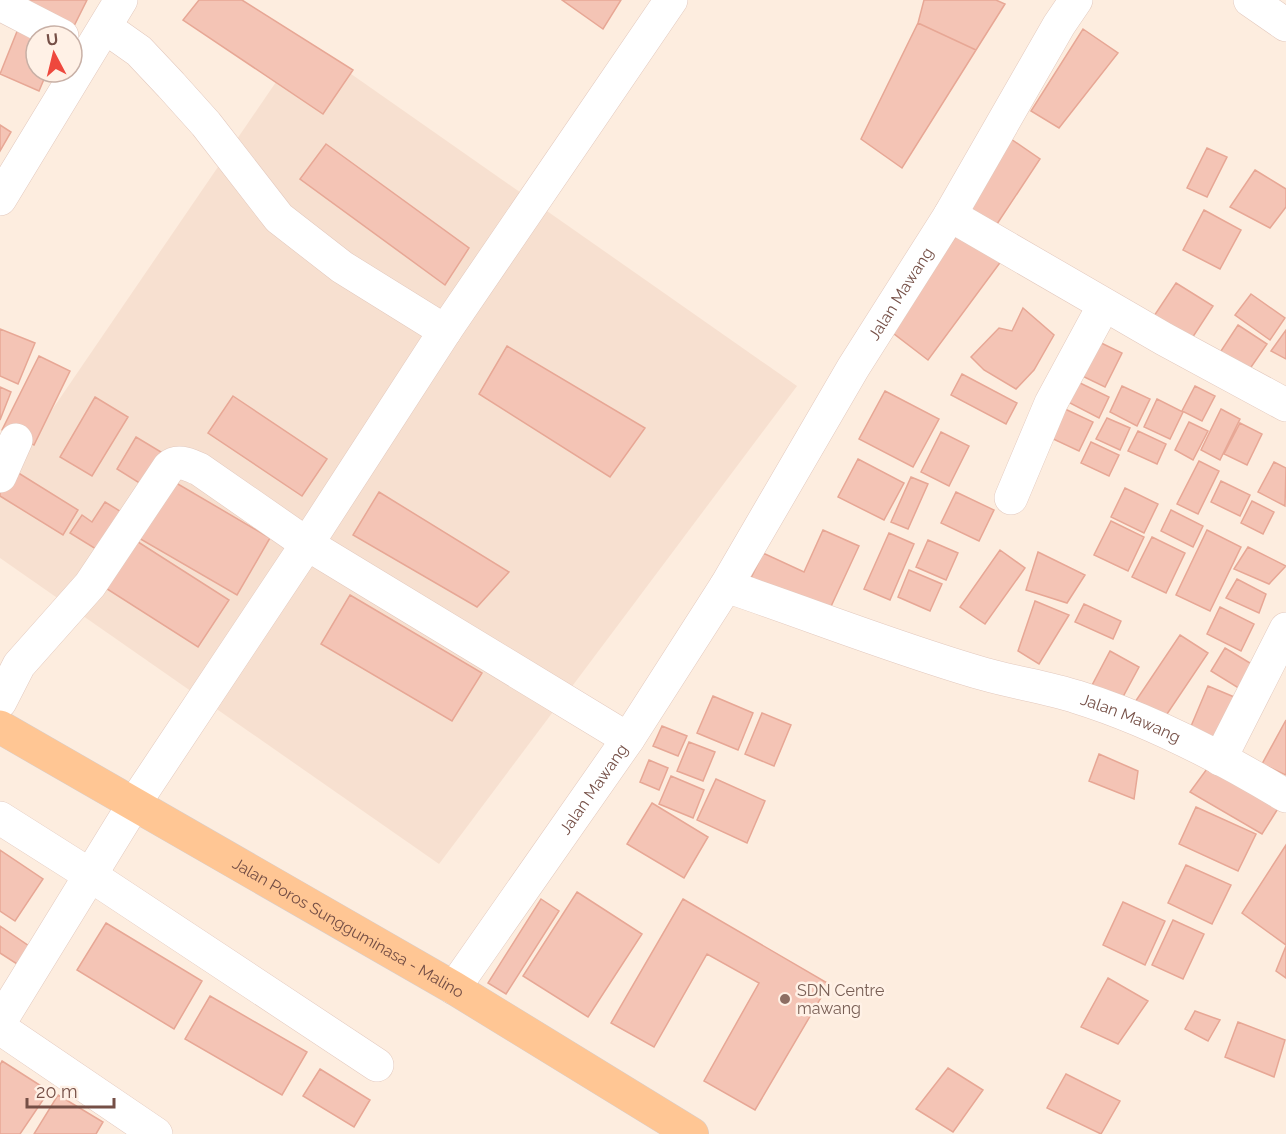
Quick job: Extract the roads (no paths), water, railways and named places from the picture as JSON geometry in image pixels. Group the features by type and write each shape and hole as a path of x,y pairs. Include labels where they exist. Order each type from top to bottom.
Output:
{"main road":[{"name":"Jalan Poros Sungguminasa - Malino","path":"0,728 454,988 693,1134"}],"street":[{"path":"0,1022 134,804 307,544 445,330 671,0"},
{"name":"Jalan Mawang","path":"454,988 628,739 726,586 853,368 950,215 1059,25 1076,0"},
{"path":"1250,0 1286,25"},
{"path":"0,4 90,31 139,51 206,124 279,218 342,267 445,330"},
{"path":"0,199 90,31"},
{"path":"950,215 1164,339 1286,405"},
{"path":"1011,498 1051,403 1104,304"},
{"path":"0,476 16,440"},
{"path":"0,702 19,665 90,585 173,464 183,463 199,469 307,544 628,739"},
{"name":"Jalan Mawang","path":"726,586 985,675 1075,696 1139,718 1286,796"},
{"path":"1220,759 1286,629"},
{"path":"0,818 377,1065"},
{"path":"0,1029 156,1134"}],"place":[{"name":"SDN Centre mawang","path":"785,999"}]}
